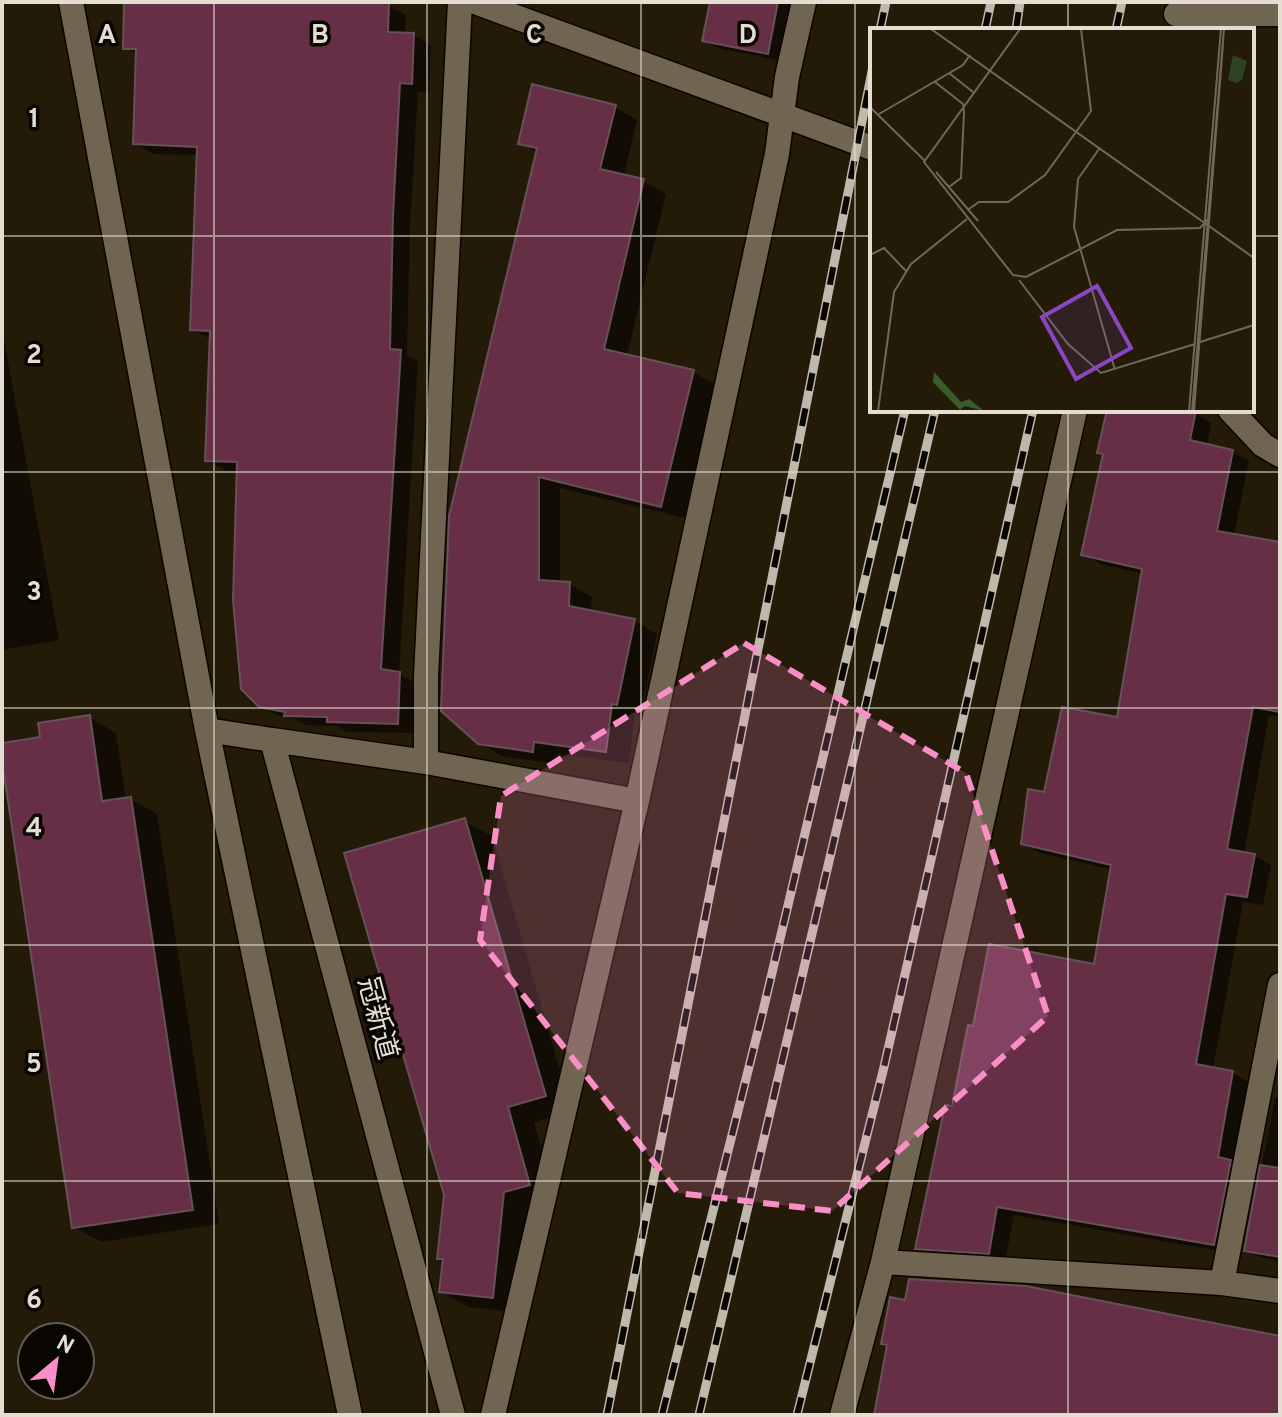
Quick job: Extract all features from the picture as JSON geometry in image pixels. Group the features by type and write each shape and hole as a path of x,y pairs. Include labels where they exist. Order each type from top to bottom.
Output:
{"street":[{"path":"71,2 207,730 350,1415"},
{"path":"426,762 426,676 460,2"},
{"path":"475,2 870,147"},
{"path":"493,1415 637,801 777,154 787,77 804,2"},
{"path":"1176,15 1280,14"},
{"path":"842,1415 883,1262 1075,412"},
{"path":"1232,412 1263,445 1280,455"},
{"path":"207,730 426,762 637,801"},
{"name":"冠新道","path":"272,740 453,1415"},
{"path":"1222,1283 1280,985"},
{"path":"883,1262 1222,1283 1280,1291"}],"highlighted area":[{"path":"744,643 966,773 1048,1016 832,1211 678,1193 480,940 501,796"}],"building":[{"path":"124,2 389,3 388,32 414,33 412,84 400,83 393,216 390,349 401,350 381,669 400,672 398,724 327,722 327,717 284,716 285,712 259,707 241,689 233,600 237,462 205,461 210,331 190,330 197,147 133,144 136,49 123,49"},
{"path":"710,2 778,2 768,54 702,41"},
{"path":"532,84 616,105 600,169 644,179 604,349 694,370 661,507 539,477 539,580 570,582 569,606 635,619 617,705 612,704 606,752 534,742 533,752 478,744 441,711 449,516 537,148 518,144"},
{"path":"1107,412 1196,412 1190,440 1233,450 1217,531 1280,542 1280,712 1253,707 1227,849 1255,854 1247,897 1226,894 1196,1064 1233,1071 1218,1157 1231,1160 1214,1245 997,1207 989,1254 915,1249 945,1105 952,1106 968,1025 973,1026 989,944 1094,964 1111,865 1021,844 1028,789 1044,792 1062,707 1117,717 1142,569 1081,555 1103,454 1097,453"},
{"path":"90,715 102,801 131,797 193,1210 72,1228 2,761 2,743 40,737 38,723"},
{"path":"465,818 546,1096 508,1107 530,1185 504,1192 493,1298 439,1292 443,1259 437,1259 444,1195 344,853"},
{"path":"1260,1165 1280,1168 1280,1257 1244,1251"},
{"path":"909,1279 1026,1286 1280,1336 1280,1415 874,1415 887,1345 881,1344 890,1297 905,1300"}],"railway":[{"path":"880,28 886,2"},
{"path":"985,28 991,2"},
{"path":"1016,28 1020,2"},
{"path":"1116,28 1122,2"},
{"path":"607,1415 870,81"},
{"path":"662,1415 763,1011 905,412"},
{"path":"699,1415 935,412"},
{"path":"797,1415 884,1067 1033,412"}]}
